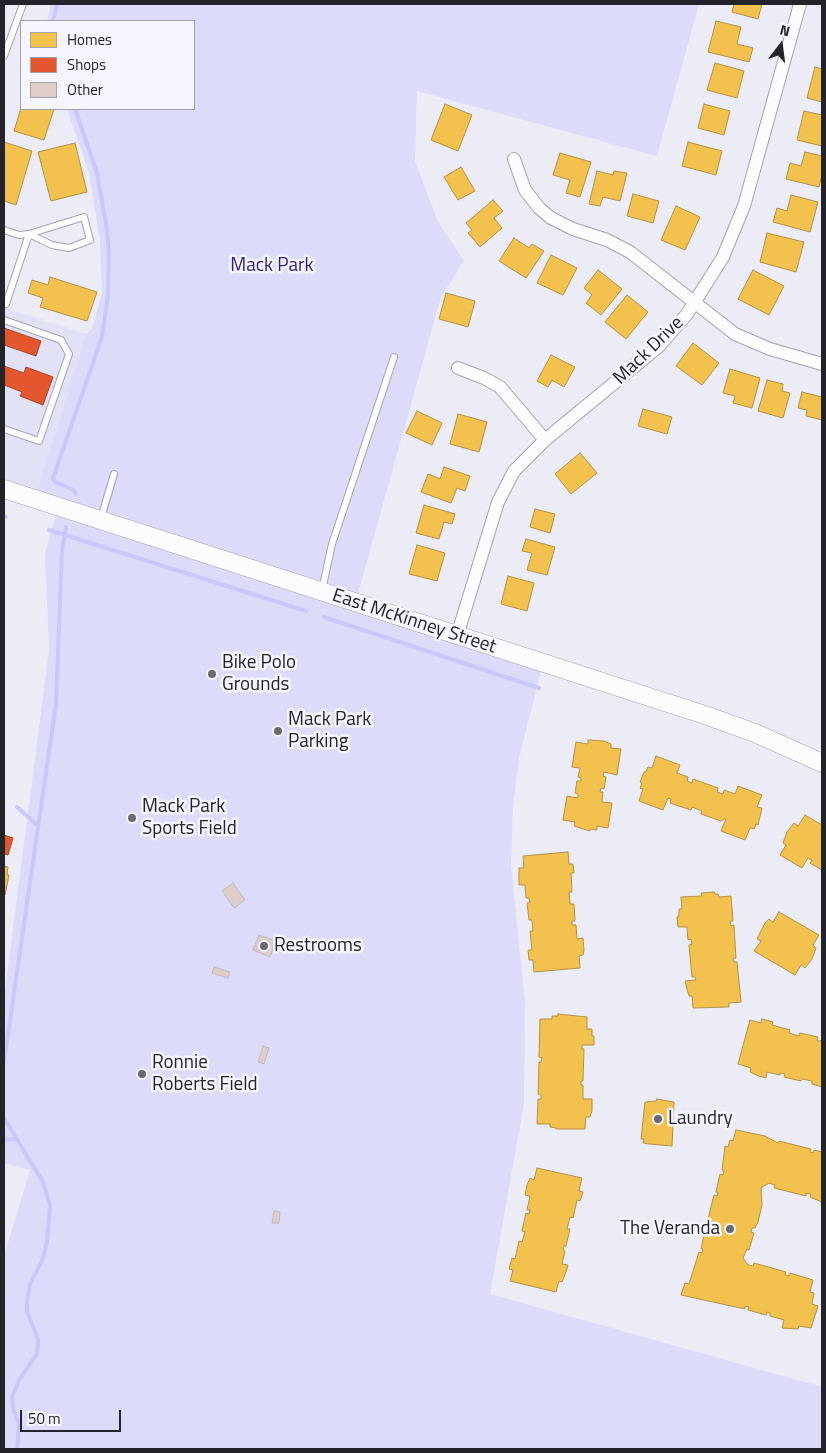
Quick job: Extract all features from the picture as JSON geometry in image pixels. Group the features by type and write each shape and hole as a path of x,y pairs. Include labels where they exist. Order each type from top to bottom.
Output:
{"main road":[{"name":"East McKinney Street","path":"4,489 704,715 755,733 822,763"}],"street":[{"name":"Mack Drive","path":"457,636 505,485 522,460 648,357 670,336 694,304 722,257 740,215 800,4"},
{"path":"514,159 525,190 544,213 566,226 607,240 630,252 694,304 746,340 822,364"},
{"path":"458,368 484,378 500,387 545,440"}],"lane":[{"path":"4,56 23,4"},
{"path":"4,230 19,234 29,234 84,217 90,240 69,248 52,245 29,234"},
{"path":"6,304 29,234"},
{"path":"4,320 61,340 69,354 39,441 4,429"},
{"path":"321,592 332,544 394,357"},
{"path":"100,521 114,474"}],"shaded area":[{"path":"4,307 86,334 38,487 58,507 4,489"}],"green space":[{"name":"Mack Park","path":"51,4 699,4 657,156 417,91 415,161 438,222 464,261 441,297 355,604 543,663 519,758 513,806 511,865 525,1002 524,1104 490,1294 822,1387 822,1449 4,1449 4,1256 30,1170 4,1163 4,998 49,650 45,553 58,507 38,487 86,334 92,329 102,294 100,242 89,172 67,110 195,110 195,20 47,20"}],"building: Homes":[{"path":"734,4 762,4 758,19 732,12"},
{"path":"716,21 741,27 737,44 753,48 749,62 708,52"},
{"path":"715,63 744,71 737,98 707,90"},
{"path":"815,67 822,69 822,102 807,98"},
{"path":"445,104 472,115 458,151 431,140"},
{"path":"704,104 730,111 724,135 698,128"},
{"path":"20,110 54,110 44,140 14,131"},
{"path":"804,111 822,115 822,146 797,140"},
{"path":"4,142 32,151 16,205 4,201"},
{"path":"688,142 722,151 716,175 682,166"},
{"path":"75,143 87,192 51,201 38,152"},
{"path":"805,152 822,156 822,175 819,187 786,179 790,163 801,166"},
{"path":"560,153 591,162 580,197 566,193 570,180 553,175"},
{"path":"461,167 475,191 458,200 444,177"},
{"path":"597,171 613,175 614,171 627,173 620,201 603,197 600,206 589,204"},
{"path":"633,194 659,201 653,223 627,216"},
{"path":"791,195 818,202 810,232 773,222 777,208 787,211"},
{"path":"493,200 503,211 494,218 502,228 480,247 468,233 472,230 466,223"},
{"path":"676,206 700,217 685,250 661,240"},
{"path":"767,233 804,242 796,272 760,262"},
{"path":"514,238 529,248 532,244 544,251 526,278 499,261"},
{"path":"551,255 577,268 563,295 537,283"},
{"path":"598,270 622,289 601,315 586,303 592,295 584,288"},
{"path":"753,270 784,286 769,315 738,299"},
{"path":"50,277 97,292 87,321 40,307 43,298 28,293 32,280 48,285"},
{"path":"446,293 475,301 468,327 439,319"},
{"path":"627,295 648,312 626,339 605,322"},
{"path":"693,343 719,363 702,385 676,366"},
{"path":"551,355 575,367 564,387 552,380 548,387 537,381"},
{"path":"730,369 760,378 752,408 733,403 735,396 723,393"},
{"path":"767,380 783,384 782,391 790,393 783,418 758,411"},
{"path":"802,392 822,397 822,420 806,416 807,410 798,408"},
{"path":"643,409 672,417 667,434 638,426"},
{"path":"417,411 442,423 432,445 406,433"},
{"path":"458,414 487,422 479,452 450,444"},
{"path":"580,453 597,473 571,494 555,474"},
{"path":"444,467 470,476 465,491 457,488 451,503 421,492 428,474 440,479"},
{"path":"424,505 455,514 452,524 444,522 439,539 416,533"},
{"path":"535,509 555,514 550,533 530,527"},
{"path":"526,539 555,547 547,575 527,570 532,553 522,551"},
{"path":"417,545 445,553 437,581 409,574"},
{"path":"508,576 534,583 527,611 501,604"},
{"path":"588,740 604,741 611,744 611,748 621,749 617,775 604,772 603,776 606,777 604,789 601,788 600,792 603,792 602,802 612,803 608,828 597,826 597,830 590,829 590,831 574,826 575,822 563,820 567,796 578,798 578,794 575,793 577,781 581,781 581,778 578,777 580,768 572,767 576,742 588,744"},
{"path":"656,756 680,765 677,773 688,777 687,781 692,783 693,779 718,788 717,792 723,794 724,790 735,794 738,786 762,795 757,807 762,808 758,825 756,824 754,829 750,828 745,840 721,831 726,819 721,821 701,814 702,811 692,807 691,810 670,803 671,799 668,798 663,810 639,801 643,789 640,788 642,783 640,782 648,767 652,768"},
{"path":"805,815 822,825 822,870 810,863 812,860 808,858 802,868 780,855 786,845 783,843 787,832 794,823 798,826"},
{"path":"568,852 569,864 573,864 574,873 571,873 572,892 569,892 570,904 574,904 575,921 572,921 572,925 576,925 577,939 583,938 583,955 579,956 580,968 534,972 533,960 529,960 528,950 532,950 530,931 533,931 532,920 529,920 527,903 530,902 529,898 526,898 525,885 519,885 519,868 524,868 523,856"},
{"path":"4,866 8,867 7,875 9,875 5,895"},
{"path":"714,892 719,897 731,896 733,921 730,921 731,926 734,925 736,958 733,958 734,962 737,962 741,1002 729,1003 729,1007 693,1008 692,996 689,996 685,981 696,980 695,977 692,977 689,945 692,944 691,939 688,940 687,927 678,927 677,917 679,916 679,909 682,909 681,897 702,896 701,893"},
{"path":"779,912 819,935 813,945 816,948 812,959 805,968 801,965 795,975 754,951 761,941 757,939 765,923 769,919 773,922"},
{"path":"558,1014 587,1017 587,1029 592,1029 592,1036 594,1036 594,1045 582,1045 582,1049 584,1049 583,1081 581,1081 581,1085 583,1085 583,1099 592,1099 592,1111 590,1117 586,1117 585,1129 556,1129 550,1127 550,1124 537,1124 538,1099 541,1099 541,1095 538,1094 539,1062 541,1062 542,1058 539,1057 540,1019 552,1019 552,1016 558,1016"},
{"path":"762,1019 773,1022 772,1025 790,1030 789,1033 799,1036 800,1033 818,1037 817,1041 822,1039 822,1087 812,1084 812,1081 802,1079 801,1081 784,1077 785,1074 780,1073 780,1075 767,1072 766,1078 750,1072 751,1068 738,1064 750,1020 761,1023"},
{"name":"Laundry","path":"657,1099 674,1102 672,1146 643,1143 644,1139 641,1139 645,1102 656,1101"},
{"name":"The Veranda","path":"736,1130 765,1136 778,1143 779,1141 811,1149 810,1152 813,1153 814,1150 822,1152 822,1202 810,1197 811,1194 806,1193 806,1196 774,1188 775,1185 769,1183 761,1188 762,1205 758,1222 755,1228 752,1228 751,1232 754,1233 749,1250 747,1249 743,1258 748,1265 753,1266 754,1263 786,1272 785,1275 789,1276 790,1273 813,1280 810,1292 814,1293 812,1304 818,1306 811,1328 799,1326 798,1329 782,1328 784,1320 770,1316 770,1313 767,1312 766,1315 748,1310 749,1307 745,1306 745,1309 681,1295 685,1283 689,1284 699,1252 702,1253 703,1249 701,1249 705,1230 708,1231 709,1228 706,1227 714,1195 717,1196 718,1192 716,1192 720,1174 723,1175 724,1171 722,1170 725,1146 728,1147 730,1140 733,1141"},
{"name":"The Veranda","path":"537,1168 582,1178 579,1191 583,1192 580,1201 577,1200 573,1218 570,1217 567,1229 570,1229 566,1246 564,1246 563,1250 565,1251 562,1264 568,1265 562,1282 559,1281 556,1292 510,1281 513,1270 509,1269 512,1258 515,1259 519,1241 522,1242 525,1232 522,1231 526,1213 529,1214 530,1210 527,1210 530,1196 525,1195 527,1185 530,1178 534,1180"}],"building: Shops":[{"path":"4,328 41,341 36,356 4,345"},
{"path":"4,366 24,373 26,367 53,377 43,405 20,396 22,392 4,385"},
{"path":"4,835 13,838 8,855 4,854"}],"building: Other":[{"path":"233,883 245,900 234,908 222,891"},
{"name":"Restrooms","path":"259,935 276,941 270,957 253,950"},
{"path":"214,967 230,972 228,978 212,973"},
{"path":"263,1046 269,1048 264,1064 258,1062"},
{"path":"274,1211 280,1212 279,1223 272,1223"}],"waterway":[{"path":"53,20 57,4"},
{"path":"75,110 97,173 107,230 109,254 108,295 102,337 53,478 55,482 74,490 76,494"},
{"path":"4,1062 56,704 62,550 66,527"},
{"path":"49,530 306,611"},
{"path":"324,617 539,688"},
{"path":"17,807 37,825"},
{"path":"4,1118 43,1182 50,1205 47,1242 42,1261 30,1284 27,1300 27,1311 38,1339 37,1354 19,1380 12,1397 14,1412 19,1424 17,1449"},
{"path":"4,1140 16,1139"}],"place":[{"name":"Bike Polo Grounds","path":"212,674"},
{"name":"Mack Park Parking","path":"278,731"},
{"name":"Mack Park Sports Field","path":"132,818"},
{"name":"Restrooms","path":"264,946"},
{"name":"Ronnie Roberts Field","path":"142,1074"},
{"name":"Laundry","path":"658,1119"},
{"name":"The Veranda","path":"730,1229"}]}
